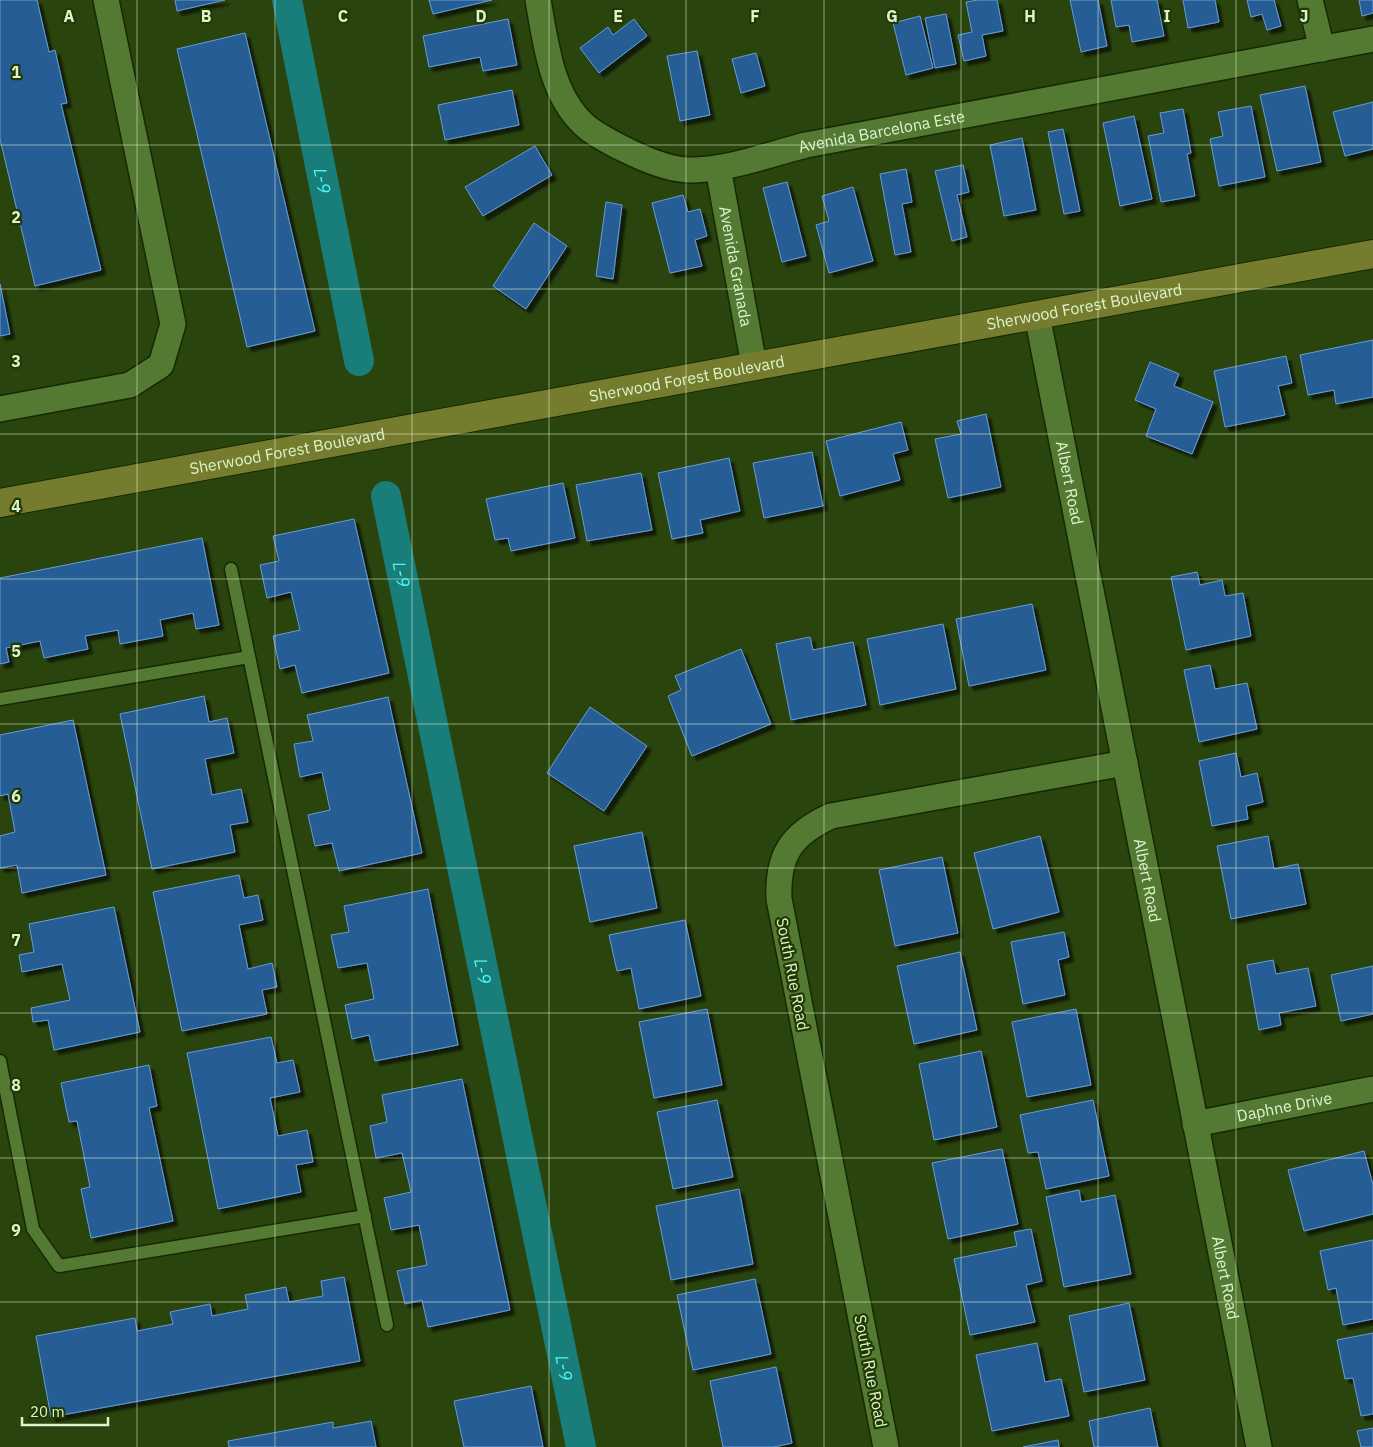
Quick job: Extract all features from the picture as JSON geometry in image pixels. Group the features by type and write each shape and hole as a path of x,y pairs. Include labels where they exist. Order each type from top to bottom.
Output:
{"street":[{"path":"0,409 130,385 161,365 173,324 106,0"},
{"name":"Avenida Barcelona Este","path":"538,0 553,70 572,110 587,127 606,141 648,161 693,170 718,168 806,145 1373,39"},
{"path":"1310,0 1322,49"},
{"name":"Avenida Granada","path":"718,168 754,365"},
{"name":"Sherwood Forest Boulevard","path":"0,503 1373,254"},
{"name":"Albert Road","path":"1037,315 1259,1447"},
{"name":"South Rue Road","path":"886,1447 779,899 778,879 783,858 795,839 811,825 831,816 1125,763"},
{"name":"Daphne Drive","path":"1195,1124 1373,1089"}],"lane":[{"path":"231,569 387,1325"},
{"path":"0,699 249,657"},
{"path":"0,1061 33,1229 59,1266 365,1216"}],"building":[{"path":"0,0 37,0 49,52 55,50 67,103 61,104 101,270 35,286 0,139"},
{"path":"175,0 225,0 177,11"},
{"path":"429,0 492,0 433,14"},
{"path":"997,0 1003,31 982,35 986,56 964,61 958,35 972,32 966,2"},
{"path":"1070,0 1098,0 1107,46 1081,52"},
{"path":"1111,0 1157,0 1164,36 1132,42 1129,25 1116,27"},
{"path":"1183,0 1215,0 1219,22 1188,28"},
{"path":"1247,0 1274,0 1281,26 1267,30 1262,14 1251,17"},
{"path":"1359,0 1373,0 1373,13 1362,16"},
{"path":"946,14 956,64 935,68 925,18"},
{"path":"920,16 933,68 906,75 893,23"},
{"path":"508,19 517,65 483,71 480,57 429,67 423,36"},
{"path":"634,19 647,36 599,73 580,48 608,27 613,35"},
{"path":"245,33 315,331 247,347 177,49"},
{"path":"697,51 710,115 680,121 667,56"},
{"path":"756,53 765,86 741,93 732,59"},
{"path":"1305,86 1321,162 1277,171 1260,95"},
{"path":"512,90 519,125 445,140 438,105"},
{"path":"1373,102 1373,149 1345,156 1333,112"},
{"path":"1251,106 1265,177 1219,186 1210,139 1223,136 1218,112"},
{"path":"1183,109 1191,153 1187,154 1195,196 1161,202 1148,136 1164,133 1160,113"},
{"path":"1134,116 1152,199 1120,206 1103,123"},
{"path":"1063,129 1080,211 1064,214 1048,132"},
{"path":"1022,138 1036,210 1004,216 990,145"},
{"path":"535,146 552,175 483,216 465,187"},
{"path":"963,165 969,192 957,195 967,237 952,241 935,171"},
{"path":"906,169 912,202 902,204 911,252 895,255 880,174"},
{"path":"787,182 806,256 782,262 763,188"},
{"path":"853,187 873,261 829,273 816,225 829,221 822,196"},
{"path":"683,195 688,212 700,209 707,236 695,240 702,266 670,273 652,203"},
{"path":"606,202 622,205 613,279 596,276"},
{"path":"534,223 567,246 526,309 493,286"},
{"path":"0,284 10,334 0,336"},
{"path":"1373,340 1373,397 1336,404 1334,390 1308,395 1300,355"},
{"path":"1286,356 1292,383 1278,386 1285,415 1225,427 1214,371"},
{"path":"1150,362 1179,374 1174,386 1213,402 1192,454 1146,436 1156,409 1135,400"},
{"path":"986,414 1001,487 948,498 935,439 961,434 957,421"},
{"path":"901,422 908,450 893,454 900,480 840,496 826,441"},
{"path":"812,452 823,506 764,518 753,463"},
{"path":"729,458 740,511 700,520 703,533 672,539 658,473"},
{"path":"641,473 652,530 587,541 576,485"},
{"path":"563,483 575,538 511,551 508,538 495,540 486,499"},
{"path":"354,519 389,673 302,693 295,665 280,669 273,636 300,630 291,592 267,598 260,565 279,561 273,536"},
{"path":"202,538 219,625 196,629 193,613 160,620 163,636 120,644 118,630 85,636 88,649 44,658 40,641 6,648 9,662 0,664 0,578"},
{"path":"1197,572 1200,585 1222,580 1225,596 1243,593 1251,636 1186,650 1171,577"},
{"path":"1032,604 1046,670 969,686 956,619"},
{"path":"943,624 956,689 880,705 867,639"},
{"path":"810,637 813,650 853,642 866,705 791,720 776,644"},
{"path":"741,649 771,724 692,756 668,696 681,690 675,676"},
{"path":"1210,665 1215,689 1247,683 1257,729 1199,742 1184,670"},
{"path":"204,696 209,722 227,718 234,753 205,759 212,795 241,789 248,822 230,825 235,852 152,869 120,714"},
{"path":"388,697 422,853 339,871 332,843 315,846 308,815 330,810 322,772 300,777 294,744 313,741 307,715"},
{"path":"590,707 647,746 604,811 547,773"},
{"path":"73,720 106,875 22,893 17,865 0,868 0,836 15,832 8,794 0,796 0,735"},
{"path":"1236,753 1241,777 1257,773 1263,802 1246,806 1248,819 1212,826 1199,761"},
{"path":"642,832 657,908 590,922 574,846"},
{"path":"1040,836 1059,912 993,929 974,853"},
{"path":"1268,836 1274,869 1298,864 1306,904 1231,919 1217,846"},
{"path":"942,857 958,933 895,946 879,870"},
{"path":"239,875 244,898 258,895 263,920 239,925 248,969 272,963 277,987 262,990 267,1014 182,1031 153,892"},
{"path":"428,889 458,1045 375,1061 369,1035 352,1039 345,1005 374,999 367,963 338,968 331,935 349,932 344,906"},
{"path":"114,907 140,1032 54,1050 48,1020 33,1022 31,1008 70,1000 62,964 22,972 19,955 34,952 29,924"},
{"path":"685,920 701,996 639,1009 631,968 617,971 609,935"},
{"path":"1064,932 1069,957 1058,960 1065,995 1023,1004 1011,942"},
{"path":"960,952 977,1030 914,1044 897,966"},
{"path":"1273,960 1276,974 1308,968 1316,1006 1279,1013 1281,1025 1259,1030 1247,965"},
{"path":"1373,966 1373,1014 1341,1021 1331,975"},
{"path":"707,1009 722,1085 654,1098 639,1022"},
{"path":"1076,1009 1091,1085 1027,1097 1012,1022"},
{"path":"271,1037 277,1063 293,1060 300,1092 270,1098 278,1136 307,1130 313,1162 296,1165 301,1192 218,1209 187,1053"},
{"path":"981,1051 997,1127 934,1140 919,1064"},
{"path":"149,1065 157,1106 149,1108 173,1221 91,1238 81,1189 90,1187 77,1121 69,1122 61,1083"},
{"path":"462,1079 510,1310 428,1327 422,1300 405,1304 397,1271 427,1265 419,1225 391,1230 384,1198 411,1192 402,1153 376,1158 370,1126 387,1122 382,1095"},
{"path":"717,1100 733,1177 673,1189 657,1112"},
{"path":"1093,1100 1109,1176 1046,1189 1038,1152 1028,1153 1020,1115"},
{"path":"1002,1149 1018,1224 948,1239 932,1163"},
{"path":"1364,1151 1373,1185 1373,1214 1304,1231 1288,1170"},
{"path":"739,1189 753,1264 671,1280 656,1206"},
{"path":"1079,1190 1081,1202 1115,1195 1131,1274 1064,1287 1046,1197"},
{"path":"1031,1229 1042,1281 1026,1285 1035,1322 970,1335 954,1259 1017,1246 1014,1232"},
{"path":"1373,1240 1373,1319 1343,1325 1336,1288 1328,1290 1320,1251"},
{"path":"344,1277 360,1361 51,1417 36,1336 135,1318 137,1331 173,1324 170,1312 210,1304 212,1316 248,1309 245,1295 286,1287 289,1302 323,1296 321,1281"},
{"path":"755,1279 771,1354 693,1370 677,1295"},
{"path":"1129,1303 1145,1380 1084,1392 1069,1316"},
{"path":"1373,1333 1373,1414 1361,1416 1353,1378 1345,1379 1337,1340"},
{"path":"1037,1343 1045,1382 1061,1379 1069,1416 992,1431 976,1355"},
{"path":"776,1367 792,1443 774,1447 723,1447 710,1381"},
{"path":"531,1386 543,1447 464,1447 454,1401"},
{"path":"1150,1408 1158,1447 1094,1447 1089,1421"},
{"path":"371,1421 376,1447 229,1447 228,1441 333,1422 333,1428"},
{"path":"1373,1428 1373,1447 1361,1447 1357,1431"},
{"path":"1058,1440 1059,1447 1023,1447"}],"waterway":[{"name":"L-9","path":"287,0 359,361"},
{"name":"L-9","path":"386,496 581,1447"}]}
